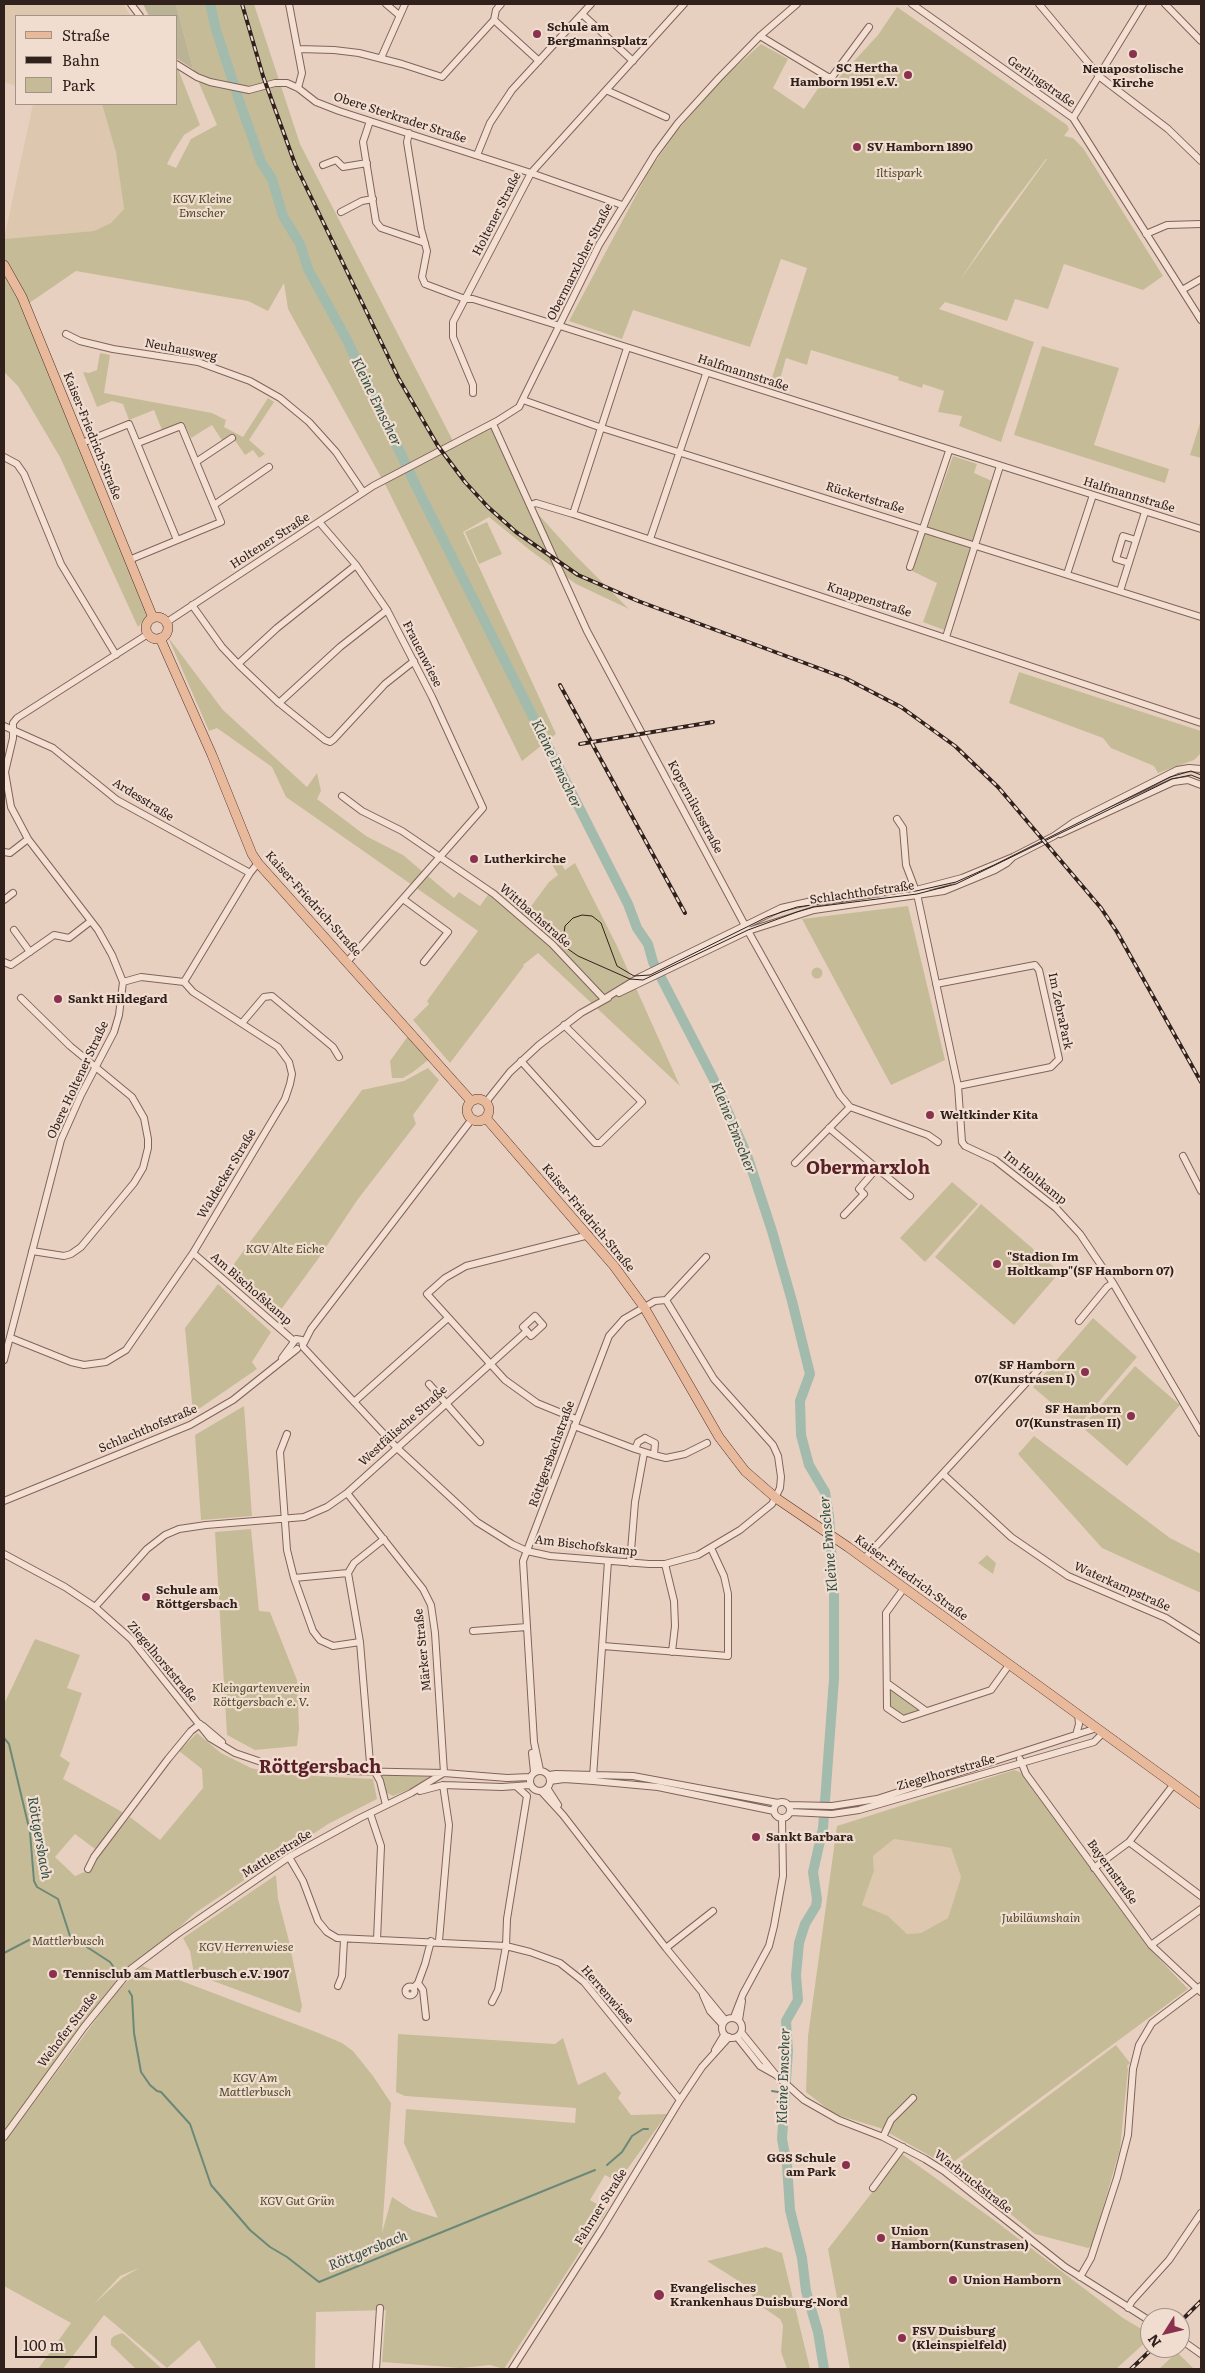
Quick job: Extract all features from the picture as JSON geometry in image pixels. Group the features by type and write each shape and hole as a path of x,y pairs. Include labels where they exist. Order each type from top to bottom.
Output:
{"main road":[{"name":"Kaiser-Friedrich-Straße","path":"4,265 22,297 153,618"},
{"path":"159,617 167,622 167,632 160,638 153,638 148,634 147,624 153,618 159,617"},
{"name":"Kaiser-Friedrich-Straße","path":"160,638 212,755 252,854 258,863 471,1101"},
{"path":"480,1099 486,1102 489,1108 486,1118 479,1121 472,1119 468,1112 471,1101 480,1099"},
{"name":"Kaiser-Friedrich-Straße","path":"486,1118 589,1235 644,1307 718,1437 745,1471 776,1498 814,1523 1201,1804"}],"street":[{"path":"131,4 139,15"},
{"path":"289,4 302,73 298,88"},
{"path":"386,4 398,15"},
{"path":"381,58 398,15 405,4"},
{"path":"299,49 334,50 381,58 442,76 494,20 496,10 501,4"},
{"path":"477,155 483,137 500,106 538,61 591,4"},
{"name":"Holtener Straße","path":"473,393 473,385 452,333 454,322 531,172 633,61 682,4"},
{"name":"Obermarxloher Straße","path":"493,424 511,414 523,400 599,245 655,154 678,123 719,78 760,36 797,4"},
{"name":"Gerlingstraße","path":"912,4 1073,118 1201,320"},
{"path":"1039,4 1100,77 1168,129 1201,161"},
{"path":"1073,118 1100,77 1143,4"},
{"path":"1165,4 1201,41"},
{"path":"582,14 633,61"},
{"path":"494,20 538,61"},
{"path":"760,36 828,77 832,77 869,27"},
{"name":"Obere Sterkrader Straße","path":"178,65 197,77 218,84 249,90 275,82 286,83 298,88 316,102 531,172 622,206"},
{"path":"606,90 666,117"},
{"path":"370,121 363,142 378,225 425,243"},
{"name":"Halfmannstraße","path":"409,133 407,142 427,251 422,281 466,299 473,299 560,326 949,451 1201,529"},
{"path":"323,165 336,160 343,167 366,163"},
{"path":"340,212 362,201 373,199"},
{"path":"1146,234 1167,226 1201,224"},
{"path":"1182,290 1201,279"},
{"name":"Neuhausweg","path":"66,334 80,341 113,349 198,362 250,381 280,398 309,422 336,452 363,492"},
{"path":"573,514 627,348"},
{"path":"650,539 706,374"},
{"name":"Rückertstraße","path":"523,400 602,428 1201,616"},
{"path":"82,443 129,424 177,540"},
{"name":"Holtener Straße","path":"167,622 320,523 363,492 398,471 493,424"},
{"name":"Kopernikusstraße","path":"493,424 552,549 587,631 747,928 840,1095 850,1107"},
{"path":"129,560 221,522 181,426 138,443"},
{"path":"196,462 232,438"},
{"path":"910,567 949,451"},
{"path":"4,457 17,464 24,474 61,564 116,655"},
{"path":"946,637 1000,466"},
{"path":"214,505 269,468"},
{"path":"1066,574 1093,495"},
{"name":"Knappenstraße","path":"530,505 536,503 650,539 1201,723"},
{"path":"1120,591 1144,512"},
{"name":"Frauenwiese","path":"320,523 356,565 387,610 414,661 483,808 440,857"},
{"path":"1128,563 1116,559 1124,536 1136,540"},
{"path":"238,664 277,628 356,565"},
{"path":"192,605 222,647 238,664 280,703 324,740 330,742 385,684 414,661"},
{"path":"280,703 340,647 387,610"},
{"path":"148,634 17,718 14,723 7,757 4,782 10,807 28,839 105,942 123,982 141,977 184,982 250,873 258,863"},
{"name":"Ardesstraße","path":"4,726 53,748 117,800 250,873"},
{"name":"Schlachthofstraße","path":"486,1102 521,1061 564,1025 604,999 747,928 767,914 794,905 944,891 995,870 1013,857 1054,836 1074,822 1177,770 1201,769"},
{"name":"Schlachthofstraße","path":"1054,836 1068,832 1173,782 1188,780 1201,785"},
{"name":"Wittbachstraße","path":"342,796 362,811 402,831 518,912 574,966 604,999"},
{"path":"4,812 10,807"},
{"name":"Schlachthofstraße","path":"898,819 903,828 906,865 917,893"},
{"path":"4,852 10,853 28,839"},
{"path":"347,962 440,857"},
{"path":"4,900 13,893"},
{"name":"Schlachthofstraße","path":"747,928 814,910 917,893"},
{"name":"Im Holtkamp","path":"917,893 958,1086 962,1142 995,1160 1056,1208 1080,1234 1114,1283 1201,1433"},
{"path":"403,900 448,932 424,962"},
{"path":"4,962 11,965 54,935 69,938 91,921"},
{"path":"14,930 30,952"},
{"name":"Im ZebraPark","path":"936,984 1032,964 1036,966 1039,970 1059,1059 1051,1067 958,1086"},
{"name":"Obere Holtener Straße","path":"4,1360 61,1140 81,1095 97,1068 114,1032 119,1015 123,982"},
{"name":"Waldecker Straße","path":"11,1338 71,1362 96,1365 106,1362 126,1350 193,1253 285,1099 292,1074 284,1053 194,992 184,982"},
{"path":"242,1023 264,997 272,996 333,1048 339,1057"},
{"path":"21,998 47,1025 132,1096 144,1118 148,1148 143,1168 114,1208 76,1251 56,1257 32,1251"},
{"path":"521,1061 595,1143 600,1143 642,1102 564,1025"},
{"path":"795,1163 850,1107 928,1135 938,1142"},
{"name":"Schlachthofstraße","path":"4,1500 190,1425 233,1400 277,1365 318,1321 472,1119"},
{"path":"829,1128 910,1196"},
{"path":"1183,1156 1201,1191"},
{"path":"844,1215 864,1194 859,1189 878,1168"},
{"path":"589,1235 466,1266 445,1278 427,1294 505,1380 537,1403 644,1453 666,1458 685,1454 707,1443"},
{"name":"Am Bischofskamp","path":"193,1253 298,1344 396,1447 477,1522 526,1551 550,1556 665,1564 698,1555 711,1548 756,1517 776,1498"},
{"path":"706,1257 666,1300 714,1379 773,1445 778,1456 781,1477 776,1498"},
{"path":"1079,1321 1107,1287 1114,1283"},
{"name":"Röttgersbachstraße","path":"535,1773 523,1561 609,1336 624,1319 655,1301 666,1300"},
{"path":"354,1402 448,1318"},
{"name":"Westfälische Straße","path":"95,1607 147,1550 166,1535 179,1529 206,1525 284,1520 316,1513 346,1493 527,1331"},
{"path":"864,1559 944,1475 1039,1368"},
{"path":"429,1384 480,1442"},
{"path":"287,1434 280,1452 287,1550 294,1578 313,1631 320,1640 333,1646 360,1642"},
{"path":"635,1449 641,1439 649,1438 656,1447 654,1455"},
{"path":"630,1563 635,1502 644,1453"},
{"name":"Waterkampstraße","path":"944,1475 1011,1537 1068,1576 1166,1618 1201,1640"},
{"name":"Märker Straße","path":"346,1493 423,1589 431,1605 435,1634 444,1773"},
{"path":"384,1540 354,1563 348,1573 360,1642 370,1763 380,1781 386,1805"},
{"path":"603,1646 728,1656 728,1594 725,1579 711,1548"},
{"name":"Ziegelhorststraße","path":"4,1554 65,1587 95,1607 130,1639 210,1738 235,1753 273,1766 302,1770 444,1773 507,1778 535,1773"},
{"path":"593,1778 608,1561"},
{"path":"665,1564 674,1601 675,1626 672,1652"},
{"path":"294,1578 348,1573"},
{"path":"904,1588 886,1613 887,1708 903,1719 990,1690 1009,1665"},
{"path":"473,1631 527,1627"},
{"path":"887,1684 926,1711"},
{"path":"1076,1735 1079,1724 1078,1714"},
{"path":"88,1869 94,1856 168,1759 200,1724"},
{"name":"Ziegelhorststraße","path":"549,1778 633,1776 778,1803 783,1802 789,1808 812,1814 832,1814 859,1810 1094,1742 1100,1731"},
{"name":"Ziegelhorststraße","path":"789,1808 832,1806 877,1798 1076,1735 1100,1731"},
{"name":"Bayernstraße","path":"1018,1754 1026,1774 1151,1945 1200,1989"},
{"name":"Mattlerstraße","path":"161,1946 289,1857 411,1793 444,1773"},
{"path":"544,1790 549,1778 535,1773 530,1784 534,1789 544,1790 724,2022 727,2036 739,2034 743,2027 736,2019"},
{"name":"Ziegelhorststraße","path":"593,1778 658,1787 774,1811 776,1815 782,1818"},
{"name":"Mattlerstraße","path":"411,1793 443,1785 516,1786 530,1784"},
{"path":"1094,1868 1129,1842 1174,1784"},
{"path":"438,1941 449,1825 443,1785"},
{"path":"492,2002 498,1990 506,1946 507,1919 527,1796 516,1786"},
{"path":"774,1811 778,1803"},
{"path":"736,2019 743,1994 768,1946 774,1926 783,1876 782,1818 789,1808"},
{"path":"370,1813 381,1846 377,1940"},
{"path":"1129,1842 1201,1896"},
{"path":"289,1857 303,1881 318,1921 327,1932 344,1940 342,1976 338,1986"},
{"path":"1151,1945 1201,1909"},
{"path":"666,1948 713,1911"},
{"name":"Herrenwiese","path":"344,1940 438,1941 506,1946 546,1957 574,1973 680,2100"},
{"path":"426,2017 424,1990 416,1986 431,1941"},
{"name":"Wehofer Straße","path":"4,2137 110,1993 131,1969 161,1946"},
{"path":"1080,2277 1091,2258 1117,2178 1128,2135 1133,2068 1139,2045 1152,2023 1200,1989"},
{"path":"724,2022 736,2019"},
{"name":"Warbruckstraße","path":"739,2034 776,2075 819,2110 883,2137 944,2171 1037,2246 1080,2277 1140,2315"},
{"name":"Fahrner Straße","path":"512,2369 601,2230 680,2100 727,2036"},
{"path":"883,2137 891,2120 914,2098"},
{"path":"873,2188 903,2147"},
{"path":"1128,2308 1132,2301 1169,2260 1201,2213"},
{"path":"376,2369 380,2308"},
{"path":"1190,2346 1201,2354"}],"shaded area":[{"path":"4,4 123,4 130,15 15,15 15,86 4,82"},
{"path":"143,4 176,4 193,69 178,59 178,15 148,15"},
{"path":"33,105 102,105 116,153 124,209 111,223 95,231 4,239"},
{"path":"894,1839 951,1848 961,1877 948,1918 921,1933 907,1934 888,1916 862,1905 874,1871 873,1856"}],"green space":[{"name":"KGV Kleine Emscher","path":"176,4 254,4 300,144 454,443 493,424 530,505 575,555 629,609 576,584 489,517 463,532 556,734 522,761 387,488 288,309 284,283 268,311 248,301 76,271 22,308 148,615 138,627 60,457 18,386 4,372 4,239 94,231 111,223 124,209 116,153 102,105 178,105 178,69 200,125 184,135 172,154 167,164 176,168 191,139 217,125 193,69"},
{"name":"Iltispark","path":"897,7 1067,125 1069,129 1064,136 1073,138 1083,148 1163,276 1143,290 1064,264 1048,309 1015,299 1007,321 945,302 939,309 1034,342 1001,442 959,426 962,416 938,412 944,391 923,384 922,388 898,380 899,377 811,350 807,365 786,358 777,390 769,387 807,268 781,259 750,347 633,310 622,339 569,321 650,169 678,130 721,80 761,44 788,59 773,88 804,109 824,80 833,84 878,35","holes":["1047,159 960,280 1000,220"]},
{"path":"1042,346 1119,368 1094,445 1169,469 1165,483 1014,435"},
{"path":"100,353 110,355 104,393 212,413 226,420 224,427 243,437 268,398 274,402 249,440 265,454 259,458 253,450 245,455 232,436 223,442 212,425 191,438 183,421 162,430 154,410 129,420 123,404 112,401 97,407 83,372 89,373 97,370"},
{"path":"1201,420 1201,458 1190,455"},
{"path":"953,456 977,464 974,473 992,481 944,630 923,622 937,583 912,571"},
{"path":"487,522 502,554 479,564 465,532"},
{"path":"168,637 223,710 307,787 317,773 321,791 317,799 366,836 403,855 454,898 459,892 480,906 493,888 526,913 549,882 558,875 549,859 556,855 565,870 575,863 617,946 680,1086 538,953 523,965 450,1063 413,1020 429,1004 427,1001 478,931 286,797 272,767 217,728 209,731"},
{"path":"1019,672 1201,731 1200,754 1194,760 1158,773 1154,766 1111,748 1103,738 1009,703"},
{"path":"908,906 945,1060 891,1085 802,919"},
{"path":"817,967 823,973 817,979 811,973"},
{"path":"411,1032 432,1057 403,1078 392,1078 390,1061"},
{"name":"KGV Alte Eiche","path":"428,1068 439,1080 413,1115 416,1124 358,1199 280,1311 228,1272 362,1090 404,1081"},
{"path":"952,1182 978,1204 925,1262 900,1238"},
{"name":"\"Stadion Im Holtkamp\"(SF Hamborn 07)","path":"981,1204 1060,1272 1014,1325 935,1257"},
{"path":"218,1284 271,1332 252,1362 257,1369 193,1413 185,1328"},
{"name":"SF Hamborn 07(Kunstrasen I)","path":"1093,1318 1137,1357 1078,1426 1033,1387"},
{"name":"SF Hamborn 07(Kunstrasen II)","path":"1135,1366 1180,1405 1127,1466 1082,1427"},
{"path":"244,1406 252,1516 201,1520 195,1435"},
{"path":"1034,1436 1170,1538 1201,1554 1201,1593 1102,1548 1018,1454"},
{"name":"Kleingartenverein Röttgersbach e. V.","path":"251,1529 259,1611 270,1612 297,1680 299,1729 297,1746 255,1750 227,1735 215,1532"},
{"path":"987,1555 996,1563 993,1574 978,1563"},
{"name":"Mattlerbusch","path":"35,1639 80,1655 67,1688 82,1693 60,1756 70,1763 63,1779 124,1813 95,1849 75,1834 55,1857 75,1876 89,1870 95,1857 130,1817 160,1840 203,1788 202,1769 179,1751 197,1733 221,1753 251,1768 277,1774 373,1779 377,1799 328,1824 195,1913 160,1945 141,1959 4,2135 4,1704"},
{"path":"890,1688 919,1710 904,1716 889,1706"},
{"name":"Jubiläumshain","path":"1014,1770 1020,1772 1147,1946 1188,1989 948,2166 880,2128 834,2114 806,2092 808,2036 837,1826","holes":["894,1839 951,1848 961,1877 948,1918 921,1933 907,1934 888,1916 862,1905 874,1871 873,1856"]},
{"path":"388,1772 390,1775 429,1777 415,1787 393,1796 385,1792 382,1774"},
{"name":"KGV Herrenwiese","path":"276,1875 278,1899 289,1941 302,2006 300,2013 194,1974 190,1951 183,1938"},
{"path":"142,1966 316,2032 342,2043 353,2051 391,2103 382,2233 392,2197 412,2210 438,2218 404,2143 406,2109 575,2123 576,2108 405,2096 396,2092 398,2034 555,2044 563,2038 578,2085 605,2072 621,2093 618,2098 631,2115 667,2114 618,2182 605,2175 590,2200 607,2210 504,2369 490,2365 461,2368 382,2362 386,2310 316,2312 315,2369 217,2369 199,2340 167,2368 104,2315 63,2369 38,2369 71,2323 4,2286 4,2143 115,1994","holes":["139,2268 122,2278 94,2304 120,2276"]},
{"path":"1116,2045 1130,2063 1127,2066 1120,2149 1092,2246 1088,2248 1035,2234 953,2167"},
{"path":"902,2154 994,2220 1123,2318 1140,2328 1140,2347 1116,2369 850,2369 828,2249"},
{"path":"766,2247 782,2253 810,2369 787,2369 781,2352 783,2325 780,2319 758,2304 745,2285 707,2261"},
{"path":"122,2333 162,2369 136,2369 111,2345 111,2339"},
{"path":"1171,2358 1183,2358 1194,2369 1159,2369"}],"waterway":[{"name":"Kleine Emscher","path":"210,4 216,30 240,103 261,162 272,179 283,216 300,244 308,269 347,340 416,486 628,904 637,928 648,944 653,962 713,1078 747,1155 772,1231 792,1301 810,1374 800,1401 801,1435 809,1465 825,1492 829,1516 834,1594 834,1679 823,1828 813,1872 817,1899 816,1906 805,1924 799,1943 796,1975 798,2000 786,2021 788,2051 782,2139 787,2165 790,2210 802,2258 806,2291 818,2332 824,2369"},
{"name":"Röttgersbach","path":"4,1738 9,1744 30,1832 34,1881 37,1887 58,1899 70,1936 110,1962 115,1969"},
{"path":"4,1953 29,1940"},
{"name":"Röttgersbach","path":"129,1991 132,1996 134,2033 141,2072 150,2085 161,2092 190,2124 211,2185 250,2230 270,2247 287,2257 319,2282 595,2170"},
{"name":"Röttgersbach","path":"772,2091 784,2093"},
{"name":"Röttgersbach","path":"607,2165 622,2152 632,2136 643,2129 648,2129"}],"tram line":[{"path":"1201,775 1191,771 1170,777 956,882 916,891 797,907 767,917 650,975 634,976 617,966 601,923 592,916 582,915 573,918 565,926 563,940 568,949 578,956 630,979 643,980 748,930 797,912 814,907 917,894 956,884 1172,779 1191,775 1201,779"}],"railway":[{"path":"242,4 263,76 295,164 399,379 438,446 465,482 488,507 516,532 578,575 638,601 845,678 901,707 955,746 998,787 1101,908 1117,932 1201,1082"},
{"path":"560,685 685,913"},
{"path":"580,744 713,722"},
{"path":"1190,2312 1201,2301"},
{"path":"1131,2369 1143,2358"}],"place":[{"name":"Schule am Bergmannsplatz","path":"537,34"},
{"name":"Neuapostolische Kirche","path":"1133,54"},
{"name":"SC Hertha Hamborn 1951 e.V.","path":"908,75"},
{"name":"SV Hamborn 1890","path":"857,147"},
{"name":"Lutherkirche","path":"474,859"},
{"name":"Sankt Hildegard","path":"58,999"},
{"name":"Weltkinder Kita","path":"930,1115"},
{"name":"\"Stadion Im Holtkamp\"(SF Hamborn 07)","path":"997,1264"},
{"name":"SF Hamborn 07(Kunstrasen I)","path":"1085,1372"},
{"name":"SF Hamborn 07(Kunstrasen II)","path":"1131,1416"},
{"name":"Schule am Röttgersbach","path":"146,1597"},
{"name":"Sankt Barbara","path":"756,1837"},
{"name":"Tennisclub am Mattlerbusch e.V. 1907","path":"53,1974"},
{"name":"GGS Schule am Park","path":"846,2165"},
{"name":"Union Hamborn(Kunstrasen)","path":"881,2238"},
{"name":"Union Hamborn","path":"953,2280"},
{"name":"Evangelisches Krankenhaus Duisburg-Nord","path":"659,2295"},
{"name":"FSV Duisburg (Kleinspielfeld)","path":"902,2338"}],"district":[{"name":"Obermarxloh","path":"868,1169"},
{"name":"Röttgersbach","path":"320,1768"}],"park label":[{"name":"KGV Am Mattlerbusch","path":"255,2085"},
{"name":"KGV Gut Grün","path":"297,2201"}]}
